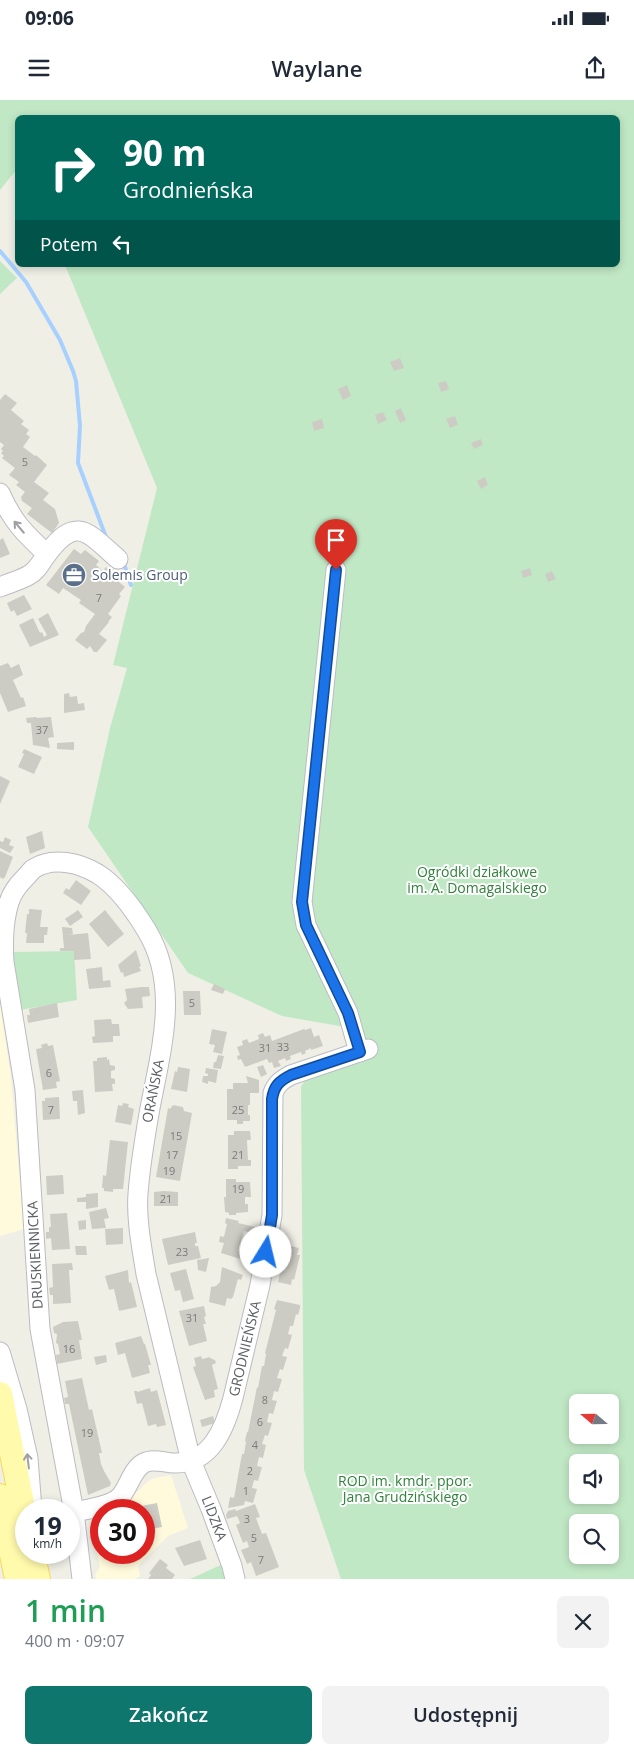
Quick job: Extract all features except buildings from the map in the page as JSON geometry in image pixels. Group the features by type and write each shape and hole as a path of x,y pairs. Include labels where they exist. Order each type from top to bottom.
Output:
{"main road":[{"path":"0,1394 17,1579"},
{"path":"0,1496 11,1526"},
{"path":"35,1564 38,1579"}],"street":[{"path":"0,493 20,529 47,554"},
{"path":"0,587 30,575 62,538 71,532 81,530 90,535 118,559"},
{"name":"GRODNIEŃSKA","path":"191,1461 216,1443 228,1418 260,1285 272,1215 273,1093 281,1080 291,1075 364,1050 306,925 302,902 336,570"},
{"name":"ORAŃSKA","path":"2,929 12,896 18,884 28,874 42,865 54,862 71,862 86,867 100,875 115,889 148,932 156,951 166,991 166,1011 162,1049 144,1141 138,1197 141,1243 146,1274 191,1461"},
{"name":"DRUSKIENNICKA","path":"2,929 4,962 25,1090 40,1329 72,1499"},
{"path":"0,1352 17,1409 28,1458 31,1499"},
{"path":"80,1510 120,1498 135,1471 143,1463 154,1461 178,1464 191,1461"},
{"name":"LIDZKA","path":"191,1461 232,1566 235,1579"},
{"name":"DRUSKIENNICKA","path":"80,1562 82,1579"}],"shaded area":[{"path":"0,1003 11,1078 24,1229 0,1236"},
{"path":"171,1475 188,1528 168,1536 155,1549 155,1499 130,1499 148,1481"},
{"path":"99,1564 140,1564 138,1566 140,1576 135,1579 96,1579 95,1575 100,1567"}],"green space":[{"path":"0,100 634,100 634,1579 341,1579 304,1470 301,1087 307,1077 356,1061 345,1027 282,1016 188,973 88,827 110,728 127,668 113,665 157,488 66,267 620,267 620,115 15,115 15,171 0,190"},
{"path":"0,261 17,278 0,294"},
{"path":"74,951 77,1000 20,1010 12,952"},
{"path":"223,1564 228,1579 190,1579"}],"waterway":[{"path":"0,251 26,282 60,340 73,371 76,381 80,426 78,463 106,537"},
{"path":"123,561 131,585"}],"place":[{"name":"Solemis Group","path":"74,575"}],"route":[{"path":"266,1252 272,1215 272,1099 276,1085 291,1075 360,1052 348,1013 306,925 302,902 336,570"}],"park label":[{"name":"Ogródki działkowe im. A. Domagalskiego","path":"477,880"},
{"name":"ROD im. kmdr. ppor. Jana Grudzińskiego","path":"405,1489"}]}
